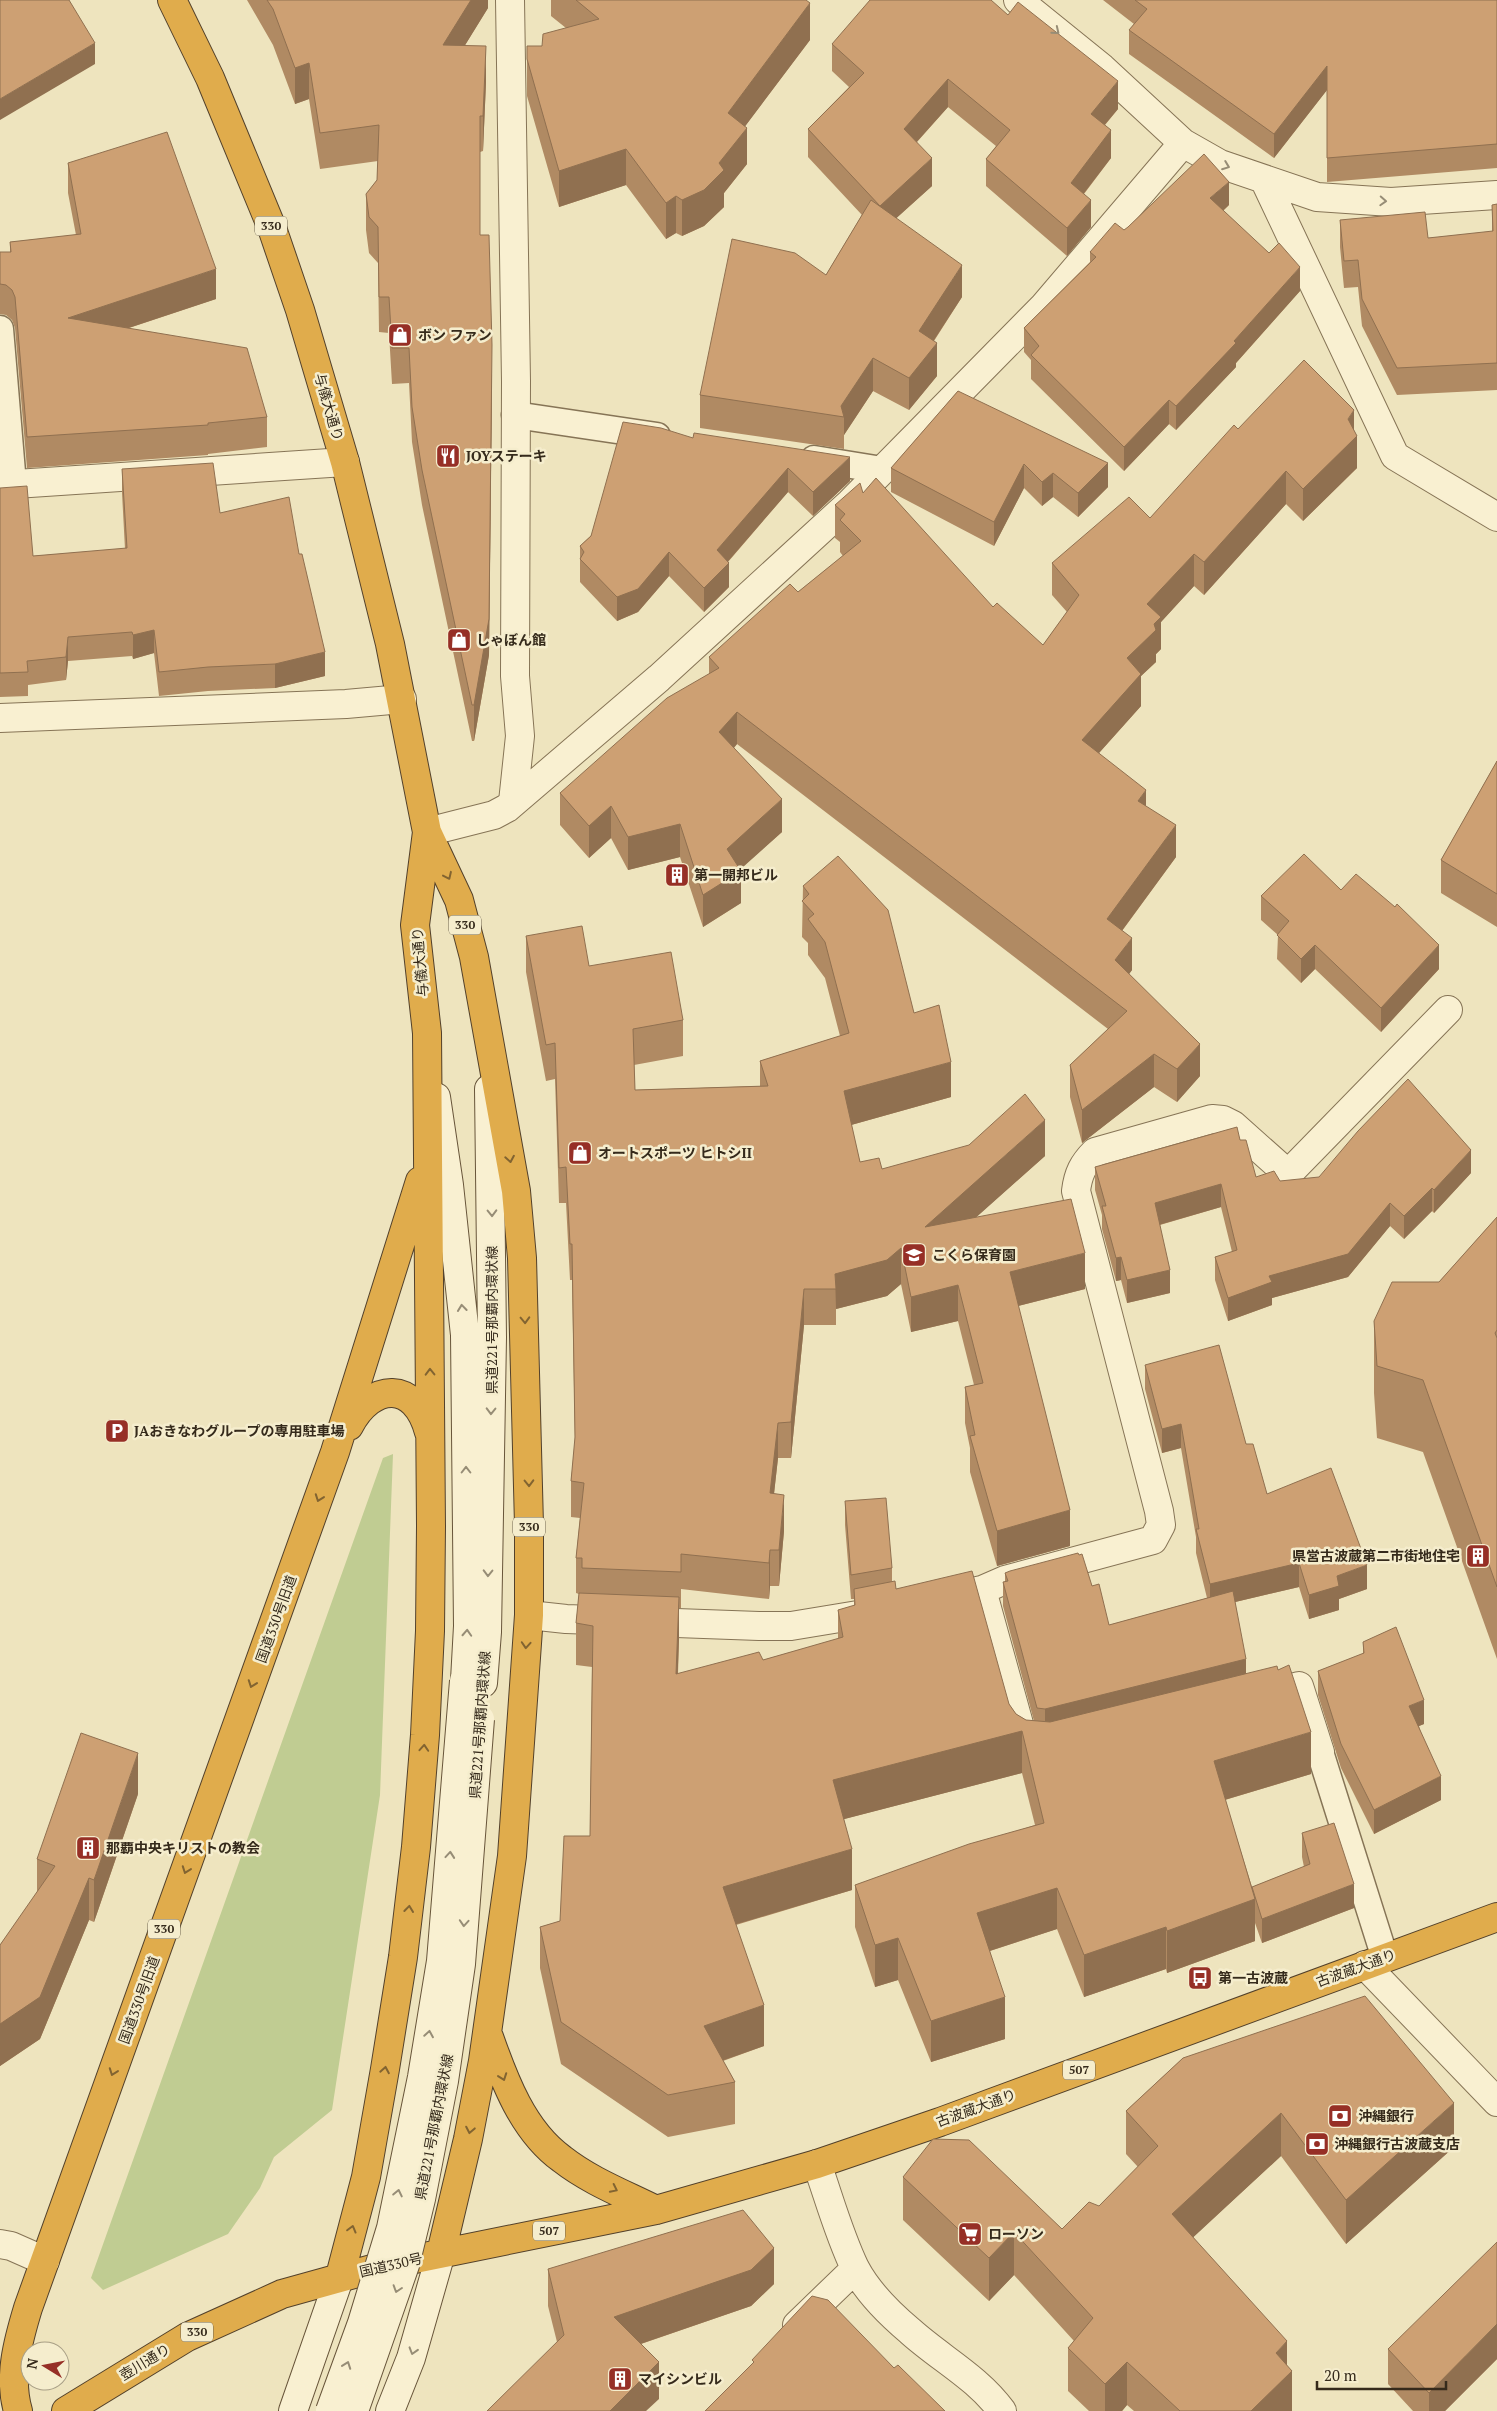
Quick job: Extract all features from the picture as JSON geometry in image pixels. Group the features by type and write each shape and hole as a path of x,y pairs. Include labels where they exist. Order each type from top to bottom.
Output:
{"highway":[{"name":"与儀大通り","path":"172,0 210,78 272,228 300,310 345,462 402,699 427,832 459,900 474,957 486,1024"},
{"name":"与儀大通り","path":"427,832 415,925 427,1033"},
{"name":"330","path":"441,2253 468,2139 487,2030 512,1856 529,1615 528,1404 522,1258 516,1191 486,1024"},
{"name":"330","path":"340,2276 370,2157 403,1957 416,1847 430,1631 431,1438 427,1033"},
{"name":"330","path":"336,1452 428,1156"},
{"name":"330","path":"336,1452 361,1407 382,1394 393,1391 413,1401 427,1424 431,1438"},
{"name":"国道330号旧道","path":"18,2411 14,2397 17,2352 28,2308 336,1452"},
{"name":"古波蔵大通り","path":"441,2253 656,2210 817,2164 940,2122 1497,1917"},
{"path":"487,2030 507,2087 546,2145 560,2158 583,2174 656,2210"},
{"name":"国道330号","path":"340,2276 441,2253"},
{"name":"壺川通り","path":"66,2411 180,2341 222,2320 282,2294 340,2276"}],"street":[{"path":"510,0 515,415 515,676 520,736 513,802"},
{"path":"1018,0 1102,68 1183,143 1220,164 1318,197 1391,202 1497,195"},
{"path":"427,832 494,815 513,802 659,678 850,503 1044,306 1183,143"},
{"path":"1264,179 1395,456 1497,517"},
{"path":"6,485 345,462"},
{"path":"0,718 346,704 402,699"},
{"path":"529,1615 566,1619 791,1626 982,1590 1005,1580 1153,1540 1160,1525 1159,1511 1076,1191 1081,1169 1095,1152 1212,1119 1223,1120 1233,1125 1288,1174 1448,1010"},
{"name":"県道221号那覇内環状線","path":"330,2411 362,2323 391,2228 422,2078 441,1961 474,1682 487,1632 492,1337 490,1129 486,1024"},
{"name":"県道221号那覇内環状線","path":"354,2411 384,2329 407,2256 421,2199 444,2081 461,1964 474,1682 468,1626 465,1335 449,1185 427,1033"},
{"path":"982,1590 1024,1742 1034,1748 1046,1749 1055,1747"},
{"path":"1234,1702 1299,1686 1320,1752"},
{"path":"1375,1961 1497,2102"},
{"path":"817,2164 856,2269 875,2294 908,2330 966,2373 988,2393 1002,2411"},
{"path":"0,2244 12,2246 45,2261"},
{"path":"390,2411 411,2358 441,2253"},
{"path":"780,2342 856,2269"},
{"path":"293,2411 340,2276"}],"lane":[{"path":"0,329 6,485"},
{"path":"515,415 680,439"},
{"path":"787,455 882,470"},
{"path":"1320,1752 1375,1961"}],"green space":[{"path":"393,1454 380,1795 332,2110 274,2157 260,2188 228,2234 103,2290 91,2278 383,1458"}],"building":[{"path":"0,0 69,0 95,43 0,99"},
{"path":"267,0 471,0 443,45 486,46 483,116 480,116 480,235 489,235 492,345 489,619 474,705 472,705 422,470 412,407 409,348 392,348 389,297 379,297 378,227 369,217 366,194 377,180 379,125 320,133 309,63 295,68 273,9"},
{"path":"576,0 806,0 810,3 728,113 747,128 719,163 724,170 704,190 682,200 676,196 666,203 626,149 559,171 527,59 527,46 542,46 543,34 599,19"},
{"path":"870,0 991,0 1008,15 1018,2 1118,81 1091,114 1111,130 1071,183 1091,200 1067,228 986,159 1010,130 948,79 904,129 932,158 880,206 808,129 864,73 832,44"},
{"path":"1135,0 1497,0 1497,144 1327,158 1327,66 1274,134 1129,30 1147,9"},
{"path":"167,132 216,269 68,318 247,348 267,417 208,423 208,425 27,437 15,297 12,290 6,285 0,284 0,252 11,252 10,242 81,234 68,163"},
{"path":"1204,154 1229,182 1210,198 1269,253 1279,243 1300,267 1234,341 1236,343 1176,406 1169,400 1124,447 1031,355 1039,346 1024,328 1096,257 1090,252 1115,223 1124,230 1128,227"},
{"path":"871,200 962,265 919,331 937,343 909,378 873,358 841,406 844,417 700,395 732,239 795,253 826,275"},
{"path":"1497,204 1497,363 1397,368 1362,299 1358,260 1344,261 1340,220 1425,212 1428,238 1493,231 1492,205"},
{"path":"1304,360 1354,410 1348,419 1357,436 1303,489 1286,471 1204,562 1194,554 1147,604 1161,617 1154,624 1156,630 1127,658 1141,674 1082,740 1146,790 1138,801 1176,825 1107,919 1132,938 1115,960 1200,1044 1177,1069 1154,1054 1082,1110 1070,1065 1127,1011 737,712 719,732 782,799 727,849 741,871 703,895 680,824 628,837 611,806 589,826 560,793 667,698 719,668 709,657 790,584 798,592 861,541 840,520 845,514 835,505 860,483 863,493 876,478 993,607 997,603 1043,645 1079,595 1052,563 1129,497 1150,518 1234,425 1238,429"},
{"path":"958,391 1108,463 1078,493 1053,473 1042,482 1024,464 994,522 891,468"},
{"path":"623,422 661,428 693,438 694,433 850,457 813,492 788,468 717,550 729,563 704,588 669,552 638,589 617,597 580,559 584,552 580,546 591,536"},
{"path":"213,463 220,513 289,497 299,554 302,554 325,652 275,664 208,667 159,672 154,630 133,635 132,632 68,637 66,657 27,661 28,672 0,673 0,488 27,486 33,556 127,548 122,469"},
{"path":"1497,761 1497,894 1441,860"},
{"path":"1304,854 1341,890 1356,874 1395,907 1397,904 1439,945 1381,1008 1315,945 1301,959 1277,935 1289,921 1261,896"},
{"path":"838,856 888,910 914,1013 939,1005 951,1062 844,1091 860,1162 879,1158 882,1169 969,1145 1025,1094 1045,1120 925,1227 1071,1199 1085,1253 1010,1272 1070,1510 997,1531 970,1436 975,1435 965,1387 983,1383 958,1285 911,1297 901,1248 887,1260 835,1274 836,1289 804,1289 791,1422 778,1423 770,1493 784,1495 779,1550 770,1550 769,1563 681,1554 681,1572 582,1568 582,1558 576,1558 584,1483 571,1481 575,1437 572,1244 570,1244 566,1167 559,1168 555,1043 546,1045 526,936 582,926 589,966 671,952 683,1020 633,1029 635,1090 768,1086 760,1061 849,1033 825,942 808,919 814,914 802,901 809,894 803,886"},
{"path":"1408,1079 1471,1150 1434,1190 1432,1188 1404,1216 1390,1203 1348,1254 1269,1276 1272,1282 1228,1298 1215,1257 1237,1250 1221,1184 1155,1203 1170,1270 1127,1280 1121,1257 1116,1258 1102,1206 1106,1206 1095,1167 1237,1127 1240,1140 1246,1140 1256,1177 1274,1171 1280,1181 1319,1177 1358,1131"},
{"path":"1497,1217 1497,1330 1495,1333 1497,1338 1497,1587 1423,1380 1377,1366 1374,1321 1392,1282 1439,1282"},
{"path":"1219,1345 1246,1444 1253,1444 1267,1494 1331,1468 1367,1565 1337,1576 1339,1586 1309,1595 1299,1563 1210,1584 1196,1529 1199,1529 1181,1424 1162,1429 1145,1365"},
{"path":"886,1498 892,1568 851,1575 845,1501"},
{"path":"1078,1553 1079,1555 1082,1554 1092,1586 1099,1584 1109,1625 1233,1591 1246,1659 1045,1709 1037,1708 1003,1582 1008,1581 1005,1573"},
{"path":"972,1571 1009,1704 1016,1714 1026,1720 1050,1722 1277,1666 1278,1670 1289,1665 1311,1732 1214,1761 1255,1899 1167,1931 1166,1927 1084,1955 1057,1888 977,1913 1005,1997 931,2021 898,1938 875,1945 855,1885 969,1844 1044,1823 1022,1731 833,1780 852,1849 723,1887 764,2005 704,2026 735,2082 668,2095 561,2022 540,1927 560,1921 564,1836 590,1836 593,1626 576,1623 579,1593 679,1597 676,1674 759,1652 763,1660 843,1637 838,1610 855,1605 854,1589 895,1581 896,1589"},
{"path":"1396,1627 1424,1700 1409,1706 1441,1776 1374,1810 1341,1744 1318,1671 1364,1653 1363,1642"},
{"path":"81,1733 138,1753 94,1880 89,1878 40,1997 0,2024 0,1945 55,1866 37,1859"},
{"path":"1334,1823 1354,1884 1262,1919 1252,1887 1310,1864 1302,1833"},
{"path":"1365,1996 1454,2103 1346,2200 1281,2113 1172,2214 1287,2341 1276,2353 1292,2371 1251,2411 1180,2411 1127,2362 1105,2384 1068,2348 1093,2318 1014,2232 989,2258 903,2177 933,2139 969,2140 1062,2229 1089,2202 1099,2206 1158,2146 1126,2111 1183,2058"},
{"path":"743,2210 774,2248 751,2270 614,2317 659,2362 610,2411 487,2411 564,2335 548,2269"},
{"path":"1497,2242 1497,2324 1429,2393 1388,2349"},
{"path":"812,2296 828,2300 894,2368 898,2365 945,2411 705,2411 754,2362 752,2360"}],"place":[{"name":"ボン ファン","path":"400,335"},
{"name":"JOYステーキ","path":"448,456"},
{"name":"しゃぼん館","path":"459,640"},
{"name":"第一開邦ビル","path":"677,875"},
{"name":"オートスポーツ ヒトシII","path":"580,1153"},
{"name":"こくら保育園","path":"914,1255"},
{"name":"JAおきなわグループの専用駐車場","path":"117,1431"},
{"name":"県営古波蔵第二市街地住宅","path":"1478,1556"},
{"name":"那覇中央キリストの教会","path":"88,1848"},
{"name":"第一古波蔵","path":"1200,1978"},
{"name":"沖縄銀行","path":"1340,2116"},
{"name":"沖縄銀行古波蔵支店","path":"1317,2144"},
{"name":"ローソン","path":"970,2234"},
{"name":"マイシンビル","path":"620,2379"}]}
